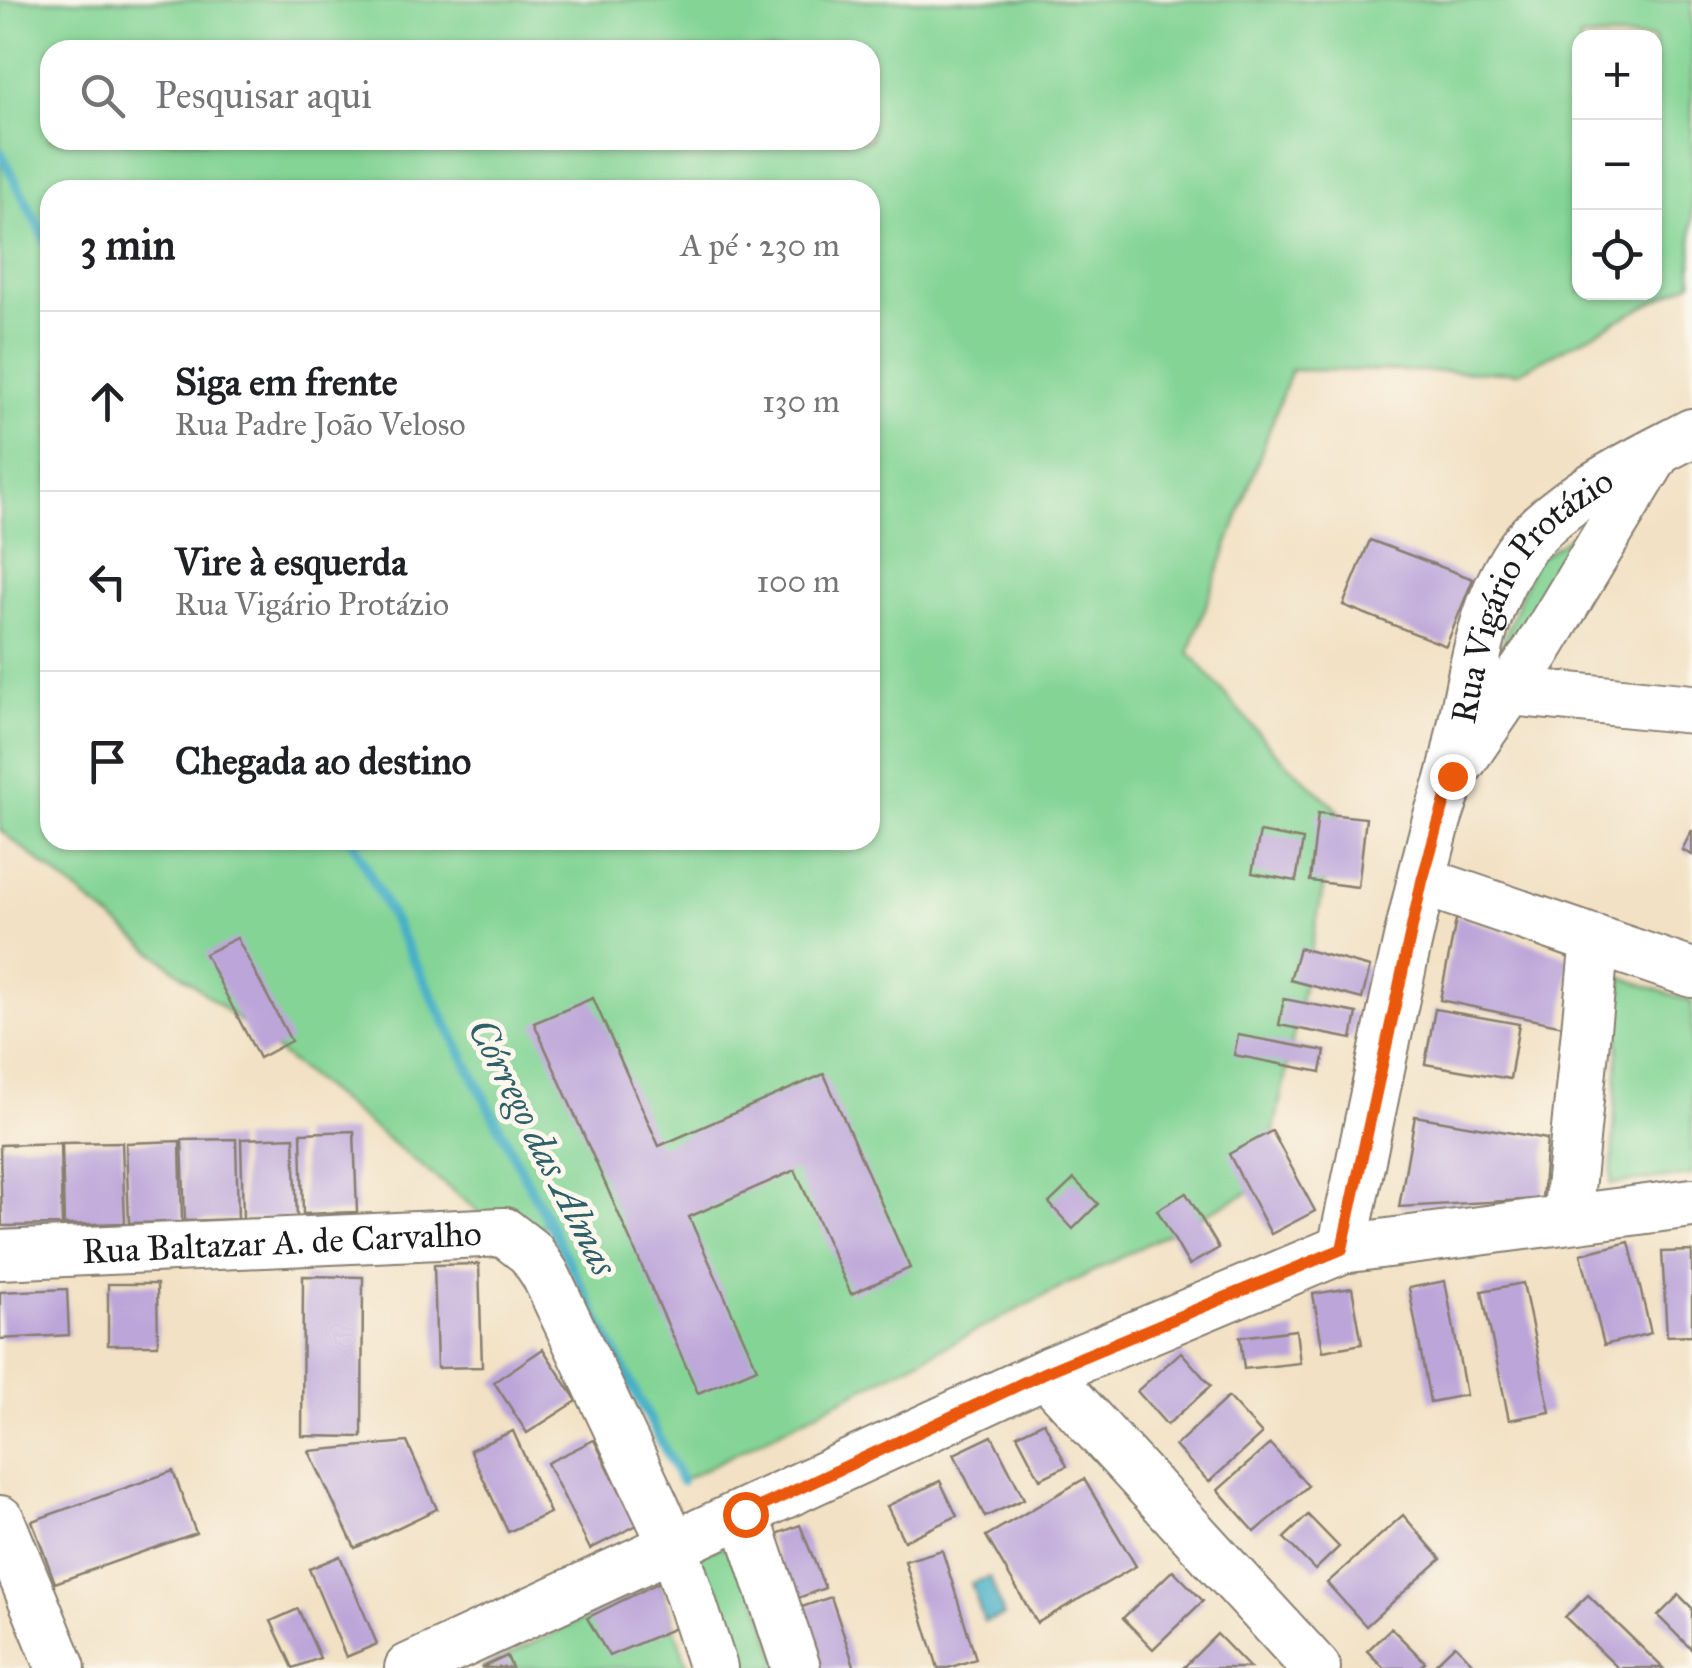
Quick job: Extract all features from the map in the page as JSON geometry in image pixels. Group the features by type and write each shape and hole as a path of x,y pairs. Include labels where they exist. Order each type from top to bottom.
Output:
{"street":[{"name":"Rua Vigário Protázio","path":"1490,682 1496,591 1520,549 1555,514 1674,442"},
{"name":"Rua Vigário Protázio","path":"1342,1249 1422,881 1452,776 1490,682 1674,442"},
{"path":"1490,682 1692,709"},
{"path":"1422,881 1692,973"},
{"path":"1567,1219 1595,940"},
{"path":"409,1668 1046,1372 1342,1249 1692,1203"},
{"name":"Rua Baltazar A. de Carvalho","path":"0,1255 504,1232 531,1253 546,1274 673,1545 713,1668"},
{"path":"1046,1372 1316,1668"},
{"path":"745,1514 796,1668"},
{"path":"0,1520 60,1668"}],"green space":[{"path":"0,0 1692,0 1692,282 1662,298 1662,30 1572,30 1572,300 1657,300 1519,372 1291,370 1189,652 1273,750 1339,811 1263,1185 681,1481 549,1225 504,1232 0,830"},
{"path":"1595,520 1521,658 1501,647 1534,561"},
{"path":"1622,977 1692,1002 1692,1175 1611,1184"},
{"path":"738,1541 781,1668 724,1668 688,1557"},
{"path":"660,1582 688,1668 481,1668"}],"water":[{"path":"990,1577 1004,1616 984,1622 971,1583"}],"building":[{"path":"1370,540 1473,579 1446,646 1343,605"},
{"path":"1318,813 1366,818 1358,887 1310,881"},
{"path":"1692,830 1692,855 1682,850"},
{"path":"1260,832 1303,840 1296,881 1252,873"},
{"path":"1457,915 1570,958 1563,1026 1440,1000"},
{"path":"237,938 291,1041 259,1058 205,954"},
{"path":"1299,948 1370,967 1362,999 1290,980"},
{"path":"593,998 659,1146 824,1074 910,1268 851,1294 795,1170 689,1217 757,1368 698,1393 534,1023"},
{"path":"1284,999 1357,1013 1352,1039 1279,1025"},
{"path":"1435,1009 1519,1024 1510,1079 1425,1064"},
{"path":"1238,1035 1325,1051 1321,1072 1234,1055"},
{"path":"1415,1116 1547,1139 1542,1199 1399,1207"},
{"path":"354,1131 357,1212 303,1214 301,1133"},
{"path":"1272,1131 1315,1211 1271,1234 1229,1154"},
{"path":"294,1137 297,1218 243,1219 241,1139"},
{"path":"236,1139 238,1219 185,1221 182,1140"},
{"path":"180,1141 182,1222 129,1223 126,1143"},
{"path":"122,1142 125,1223 64,1225 62,1143"},
{"path":"60,1143 62,1225 2,1226 0,1145"},
{"path":"1074,1179 1098,1204 1073,1229 1049,1203"},
{"path":"1186,1193 1219,1248 1189,1265 1157,1210"},
{"path":"1629,1242 1651,1333 1604,1345 1581,1254"},
{"path":"1692,1251 1692,1335 1667,1336 1662,1252"},
{"path":"479,1264 482,1367 437,1368 434,1265"},
{"path":"303,1276 363,1277 362,1437 302,1436"},
{"path":"1445,1281 1466,1395 1430,1402 1409,1288"},
{"path":"1523,1283 1550,1412 1509,1420 1482,1291"},
{"path":"108,1284 157,1284 158,1345 108,1345"},
{"path":"1352,1288 1362,1344 1323,1351 1313,1294"},
{"path":"67,1289 69,1335 0,1339 0,1292"},
{"path":"1296,1330 1300,1363 1244,1369 1240,1337"},
{"path":"543,1349 577,1401 527,1433 494,1382"},
{"path":"1181,1352 1211,1386 1167,1425 1137,1391"},
{"path":"1228,1397 1262,1434 1209,1482 1175,1446"},
{"path":"1044,1422 1067,1466 1040,1479 1017,1435"},
{"path":"513,1431 550,1513 508,1532 470,1450"},
{"path":"992,1436 1024,1499 985,1517 954,1454"},
{"path":"594,1440 637,1525 590,1549 547,1463"},
{"path":"407,1442 437,1509 355,1548 309,1451"},
{"path":"1270,1444 1308,1486 1255,1532 1218,1490"},
{"path":"173,1471 196,1533 55,1583 32,1521"},
{"path":"1084,1479 1136,1566 1037,1623 986,1536"},
{"path":"940,1481 957,1516 904,1541 887,1506"},
{"path":"1308,1515 1339,1547 1315,1570 1284,1538"},
{"path":"1403,1515 1441,1559 1366,1626 1327,1583"},
{"path":"800,1525 825,1588 793,1600 769,1537"},
{"path":"942,1550 976,1659 948,1668 938,1668 905,1561"},
{"path":"340,1556 377,1644 346,1657 309,1569"},
{"path":"1173,1570 1203,1601 1153,1649 1123,1618"},
{"path":"660,1582 675,1628 609,1656 587,1618"},
{"path":"1588,1595 1663,1668 1618,1668 1565,1617"},
{"path":"1679,1595 1692,1608 1692,1650 1658,1616"},
{"path":"831,1597 855,1668 810,1668 790,1611"},
{"path":"298,1609 320,1658 293,1668 271,1621"},
{"path":"1391,1628 1425,1662 1419,1668 1384,1668 1367,1651"},
{"path":"1217,1634 1250,1668 1183,1668"},
{"path":"1455,1645 1477,1668 1431,1668"},
{"path":"507,1656 512,1668 481,1668"}],"waterway":[{"name":"Córrego das Almas","path":"0,151 40,229"},
{"name":"Córrego das Almas","path":"357,850 681,1481"}],"route":[{"path":"745,1514 1046,1372 1342,1249 1422,881 1452,776"}]}
